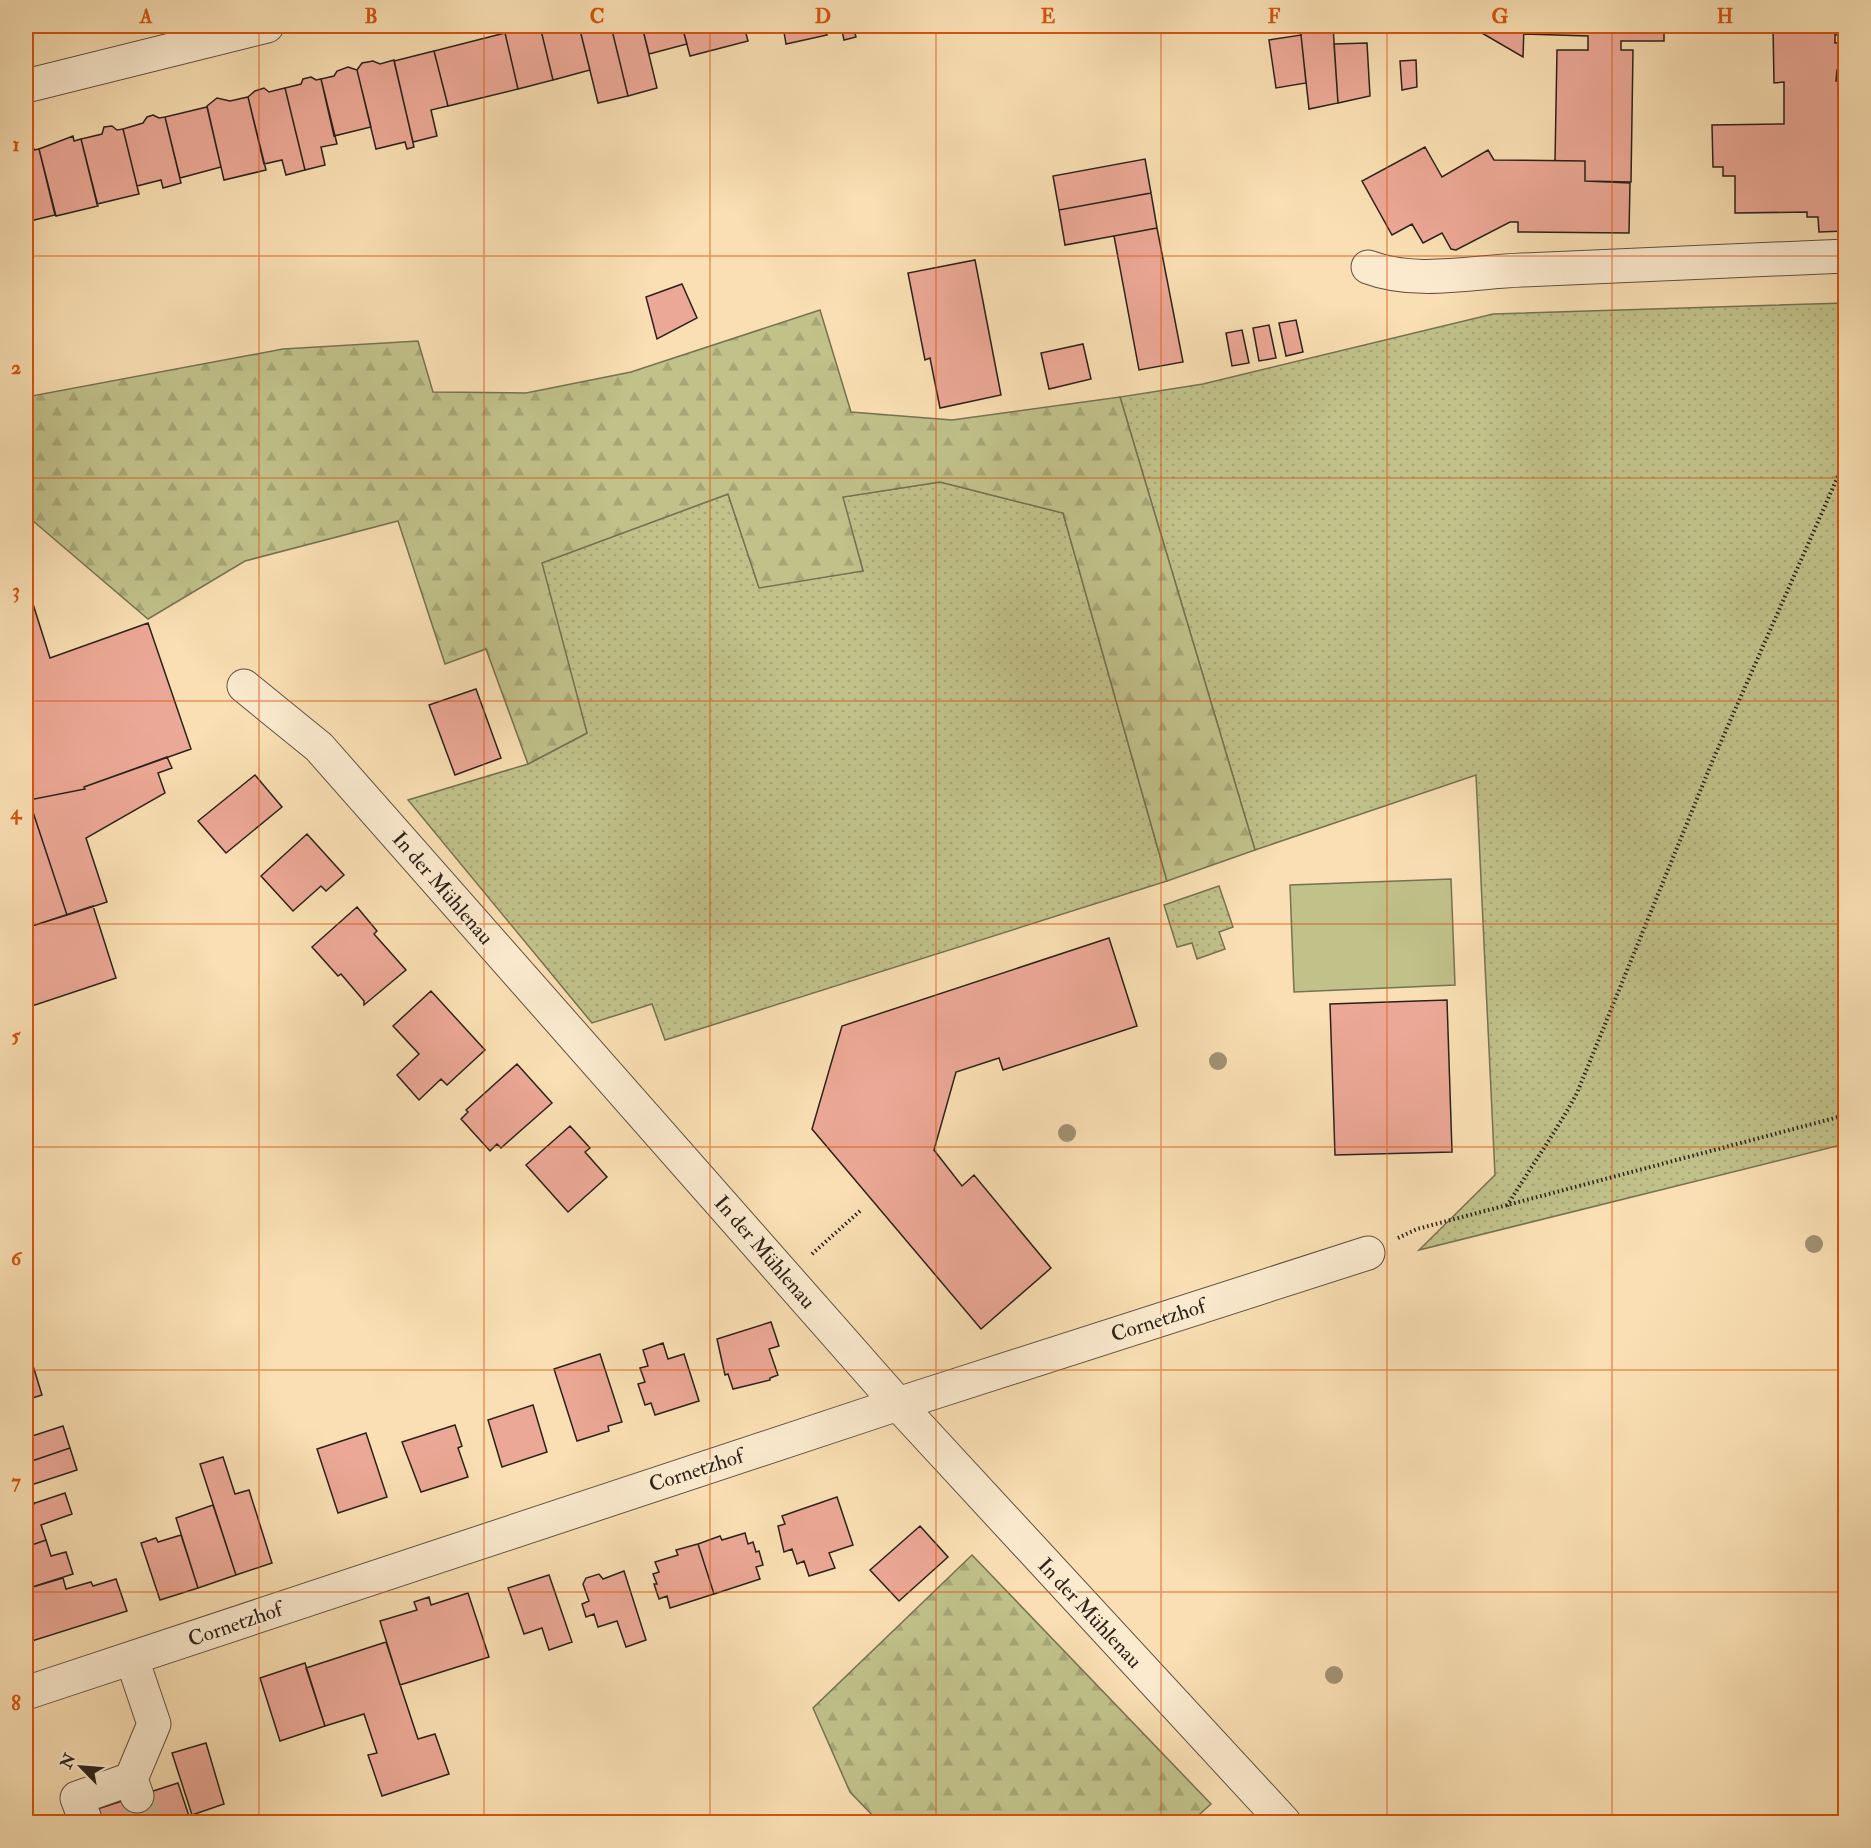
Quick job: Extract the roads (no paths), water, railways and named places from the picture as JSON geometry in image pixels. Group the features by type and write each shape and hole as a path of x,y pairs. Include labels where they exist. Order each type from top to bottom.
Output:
{"street":[{"path":"26,86 267,26"},
{"path":"1368,267 1389,275 1455,275 1514,270 1845,256"},
{"name":"In der Mühlenau","path":"244,686 319,747 898,1404 1284,1822"},
{"name":"Cornetzhof","path":"26,1692 132,1659 898,1404 1368,1252"},
{"path":"86,1822 77,1798 134,1787 154,1724 132,1659"}],"tunnel":[{"path":"137,1796 146,1822"}]}
